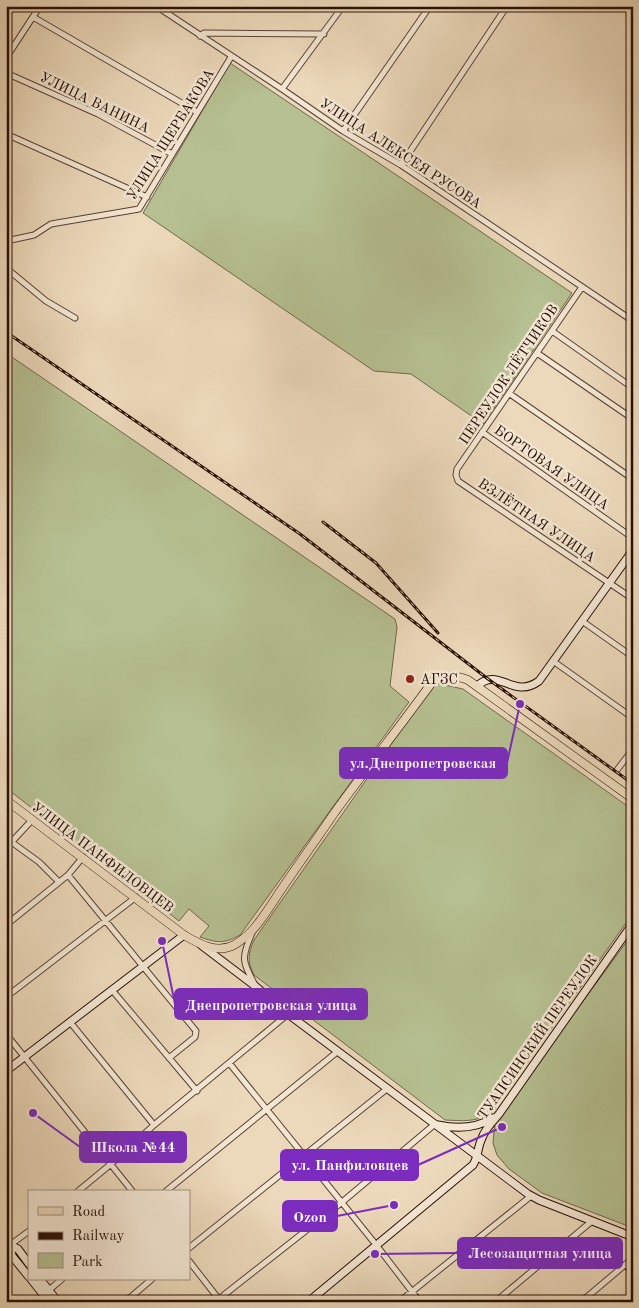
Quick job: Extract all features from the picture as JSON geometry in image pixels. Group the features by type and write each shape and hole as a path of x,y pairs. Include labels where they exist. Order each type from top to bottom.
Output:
{"main road":[{"path":"197,943 223,948 232,946 249,934 337,810 433,681 442,677 457,676 468,680 633,800"},
{"name":"УЛИЦА ПАНФИЛОВЦЕВ","path":"6,800 197,943"}],"street":[{"path":"6,58 40,6"},
{"name":"УЛИЦА АЛЕКСЕЯ РУСОВА","path":"156,6 343,131 401,165 633,321"},
{"path":"282,89 343,6"},
{"path":"343,131 430,6"},
{"path":"401,165 507,6"},
{"path":"33,17 197,112"},
{"path":"200,36 204,33 324,34"},
{"name":"УЛИЦА ЩЕРБАКОВА","path":"6,241 34,235 51,224 139,209 231,57"},
{"name":"УЛИЦА ВАНИНА","path":"6,73 98,114 172,154"},
{"path":"6,134 147,197"},
{"path":"6,222 8,231 6,241"},
{"path":"6,268 46,301 75,318"},
{"name":"ПЕРЕУЛОК ЛЁТЧИКОВ","path":"456,475 457,469 582,287"},
{"path":"552,331 633,388"},
{"path":"537,352 633,419"},
{"path":"510,394 633,479"},
{"name":"БОРТОВАЯ УЛИЦА","path":"482,432 633,538"},
{"name":"ВЗЛЁТНАЯ УЛИЦА","path":"456,475 458,481 633,599"},
{"path":"477,686 488,679 495,679 523,688 532,686 539,681 633,550"},
{"path":"582,621 633,657"},
{"path":"553,661 633,718"},
{"path":"617,770 633,748"},
{"path":"6,848 32,820"},
{"path":"6,838 39,862 60,882"},
{"path":"6,925 68,875 83,857"},
{"path":"68,875 197,1034 195,1038 169,1058"},
{"path":"6,997 136,897"},
{"name":"ТУАПСИНСКИЙ ПЕРЕУЛОК","path":"308,1302 473,1165 478,1156 482,1138 633,923"},
{"path":"255,986 246,967 244,951 257,924"},
{"path":"6,1071 184,935"},
{"path":"197,943 338,1052 531,1196 633,1237"},
{"path":"112,990 197,1091"},
{"path":"79,1190 154,1125 230,1064 288,1014"},
{"path":"70,1022 154,1125"},
{"path":"6,1034 131,1190"},
{"path":"167,1190 338,1052"},
{"path":"230,1064 420,1302"},
{"path":"190,1247 388,1088"},
{"path":"190,1263 218,1301 436,1124 458,1127 467,1126 484,1122 499,1114"},
{"path":"399,1302 531,1196"},
{"path":"495,1302 592,1221"},
{"path":"8,1247 28,1232"},
{"path":"6,1236 12,1256 28,1276"},
{"path":"8,1247 18,1249 28,1263"},
{"path":"581,1302 633,1258"},
{"path":"626,1264 633,1273"},
{"path":"32,1280 49,1302"},
{"path":"41,1280 58,1302"},
{"path":"49,1290 61,1280"},
{"path":"125,1302 151,1280"}],"green space":[{"path":"230,63 572,293 483,424 411,374 374,371 143,213"},
{"path":"6,353 395,619 397,627 390,686 409,702 240,935 229,940 216,941 200,937 209,926 189,909 179,921 6,788"},
{"path":"440,684 463,689 633,810 633,913 491,1114 458,1121 445,1120 254,975 249,961 254,940 432,686"},
{"path":"633,933 633,1228 542,1193 509,1169 497,1155 493,1143 495,1121"}],"railway":[{"path":"6,332 300,534 488,679 633,784"},
{"path":"323,522 376,563 438,633"}],"place":[{"name":"АГЗС","path":"410,679"},
{"name":"ул.Днепропетровская","path":"520,704"},
{"name":"Днепропетровская улица","path":"162,941"},
{"name":"Школа №44","path":"33,1113"},
{"name":"ул. Панфиловцев","path":"502,1127"},
{"name":"Ozon","path":"394,1205"},
{"name":"Лесозащитная улица","path":"375,1254"}]}
